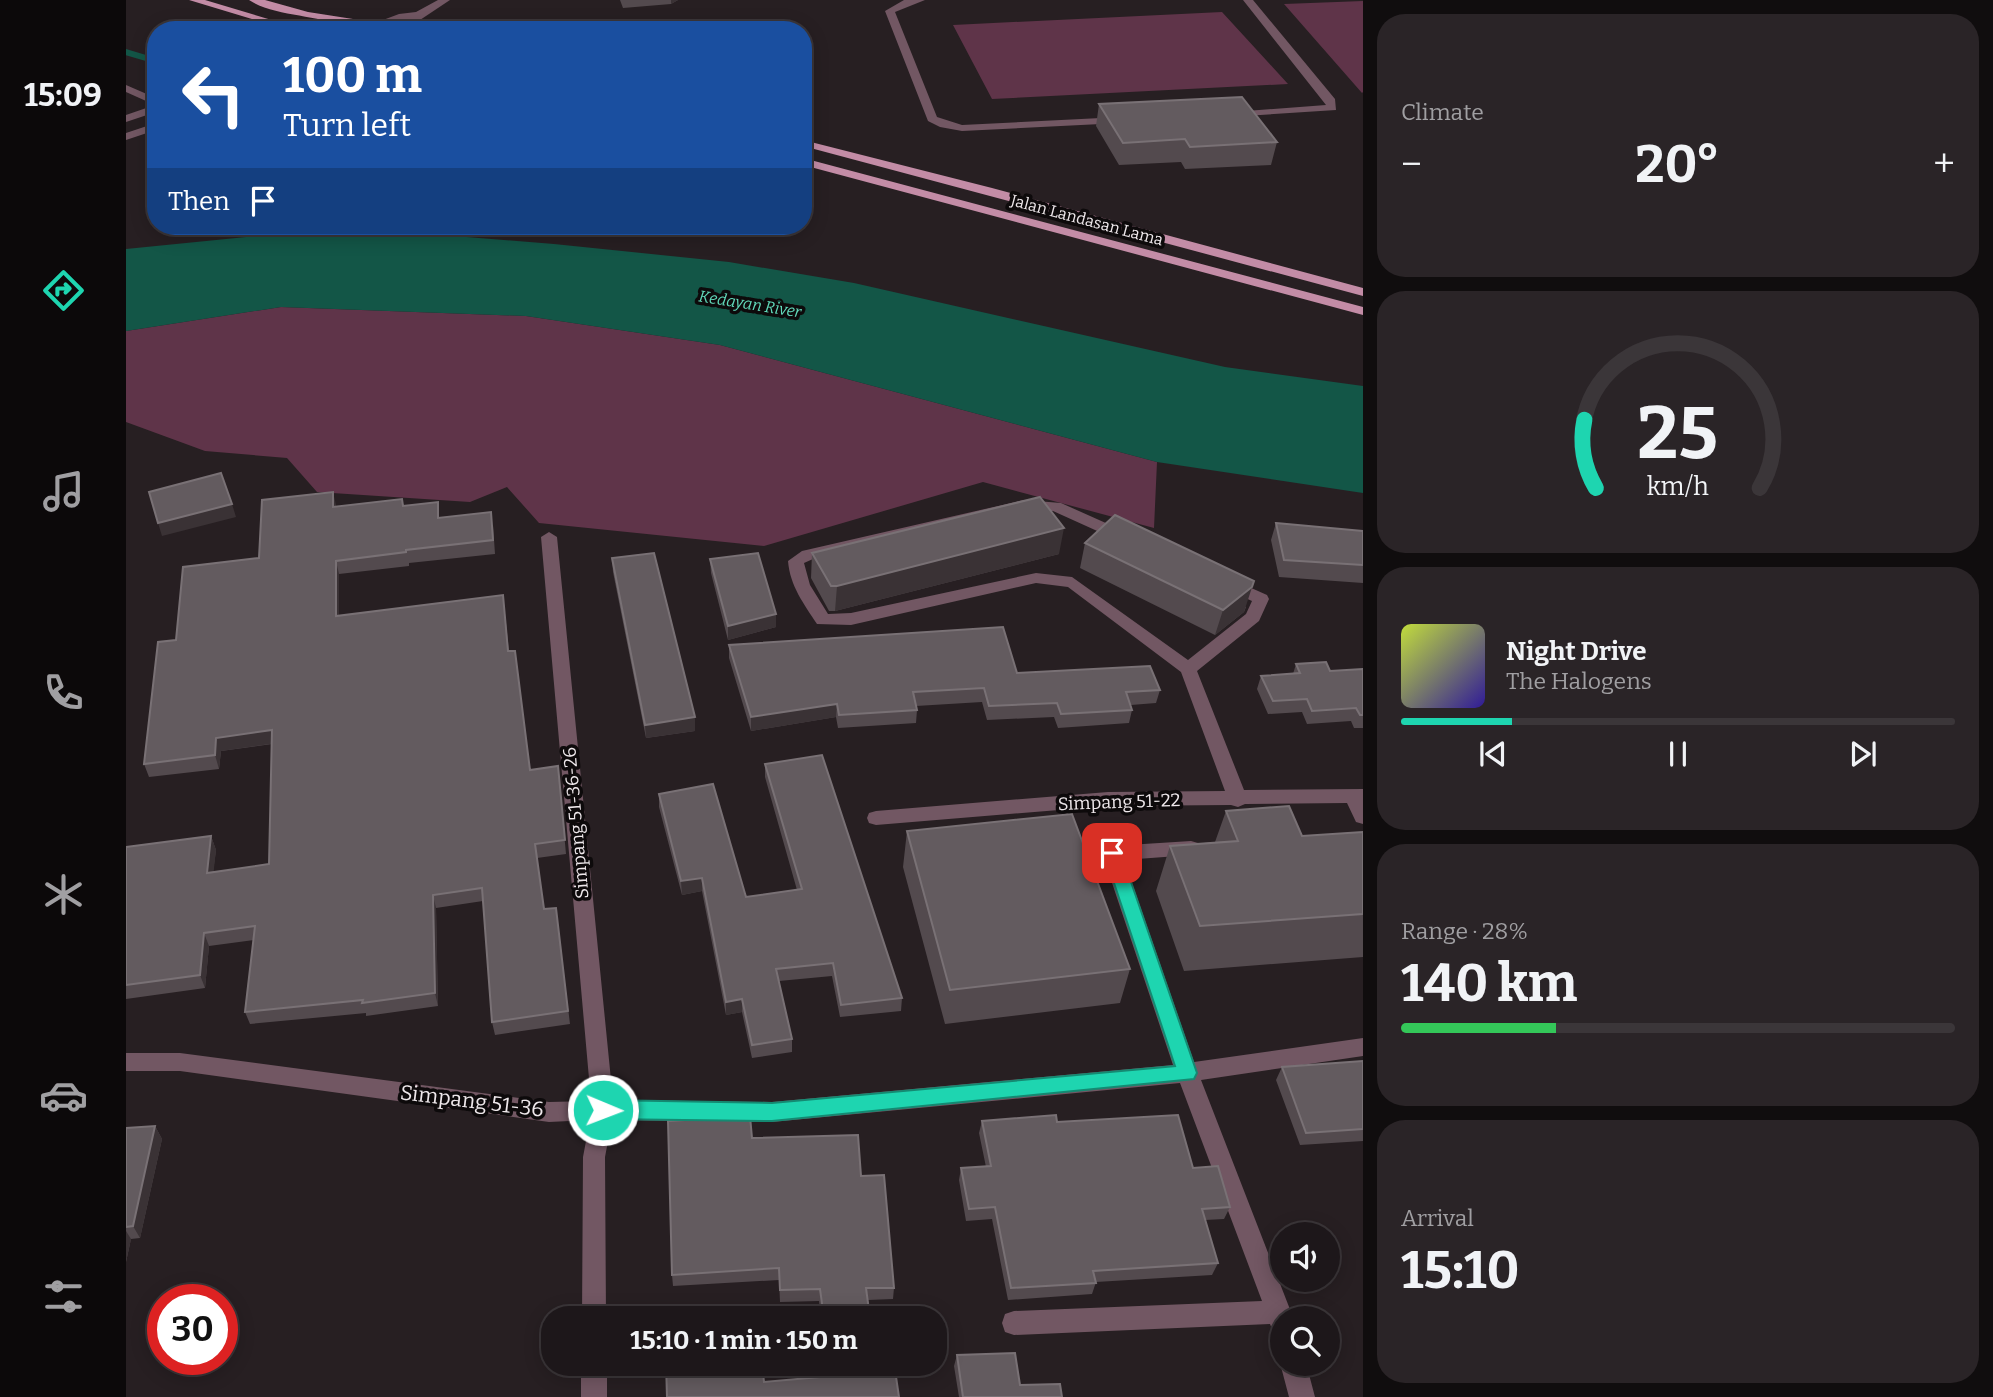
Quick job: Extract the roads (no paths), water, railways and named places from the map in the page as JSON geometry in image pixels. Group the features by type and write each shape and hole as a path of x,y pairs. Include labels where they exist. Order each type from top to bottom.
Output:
{"main road":[{"path":"194,0 271,21"},
{"path":"254,0 307,15 346,21"},
{"name":"Jalan Landasan Lama","path":"812,145 1363,292"},
{"name":"Jalan Landasan Lama","path":"812,163 1363,311"}],"street":[{"path":"409,21 444,0"},
{"path":"920,0 907,2 890,11 932,119 944,125 962,128 1126,120"},
{"path":"1223,115 1332,108 1331,101 1248,0"},
{"path":"386,21 418,15"},
{"path":"126,88 147,98"},
{"path":"129,118 147,111"},
{"path":"129,118 147,124"},
{"path":"126,137 147,130"},
{"path":"1188,669 1253,617 1261,599 1056,506 1024,505 808,555 796,561 797,576 806,596 823,620 851,619 1036,578 1072,582 1188,669 1238,800"},
{"name":"Simpang 51-36-26","path":"549,537 603,1110 594,1157 594,1306"},
{"path":"1359,797 1363,817"},
{"name":"Simpang 51-22","path":"876,818 1108,799 1359,797"},
{"path":"1210,846 1112,853 1187,1073 1276,1306"},
{"name":"Simpang 51-36","path":"126,1062 180,1062 549,1112 772,1112 1187,1073 1363,1047"},
{"path":"1014,1323 1270,1319"},
{"path":"594,1376 594,1397"},
{"path":"1296,1376 1302,1397"}],"water":[{"name":"Kedayan River","path":"266,235 442,235 729,262 854,283 1225,367 1363,386 1363,493 1157,462 720,345 526,316 281,307 126,331 126,249"}],"waterway":[{"path":"126,52 147,58"}]}
